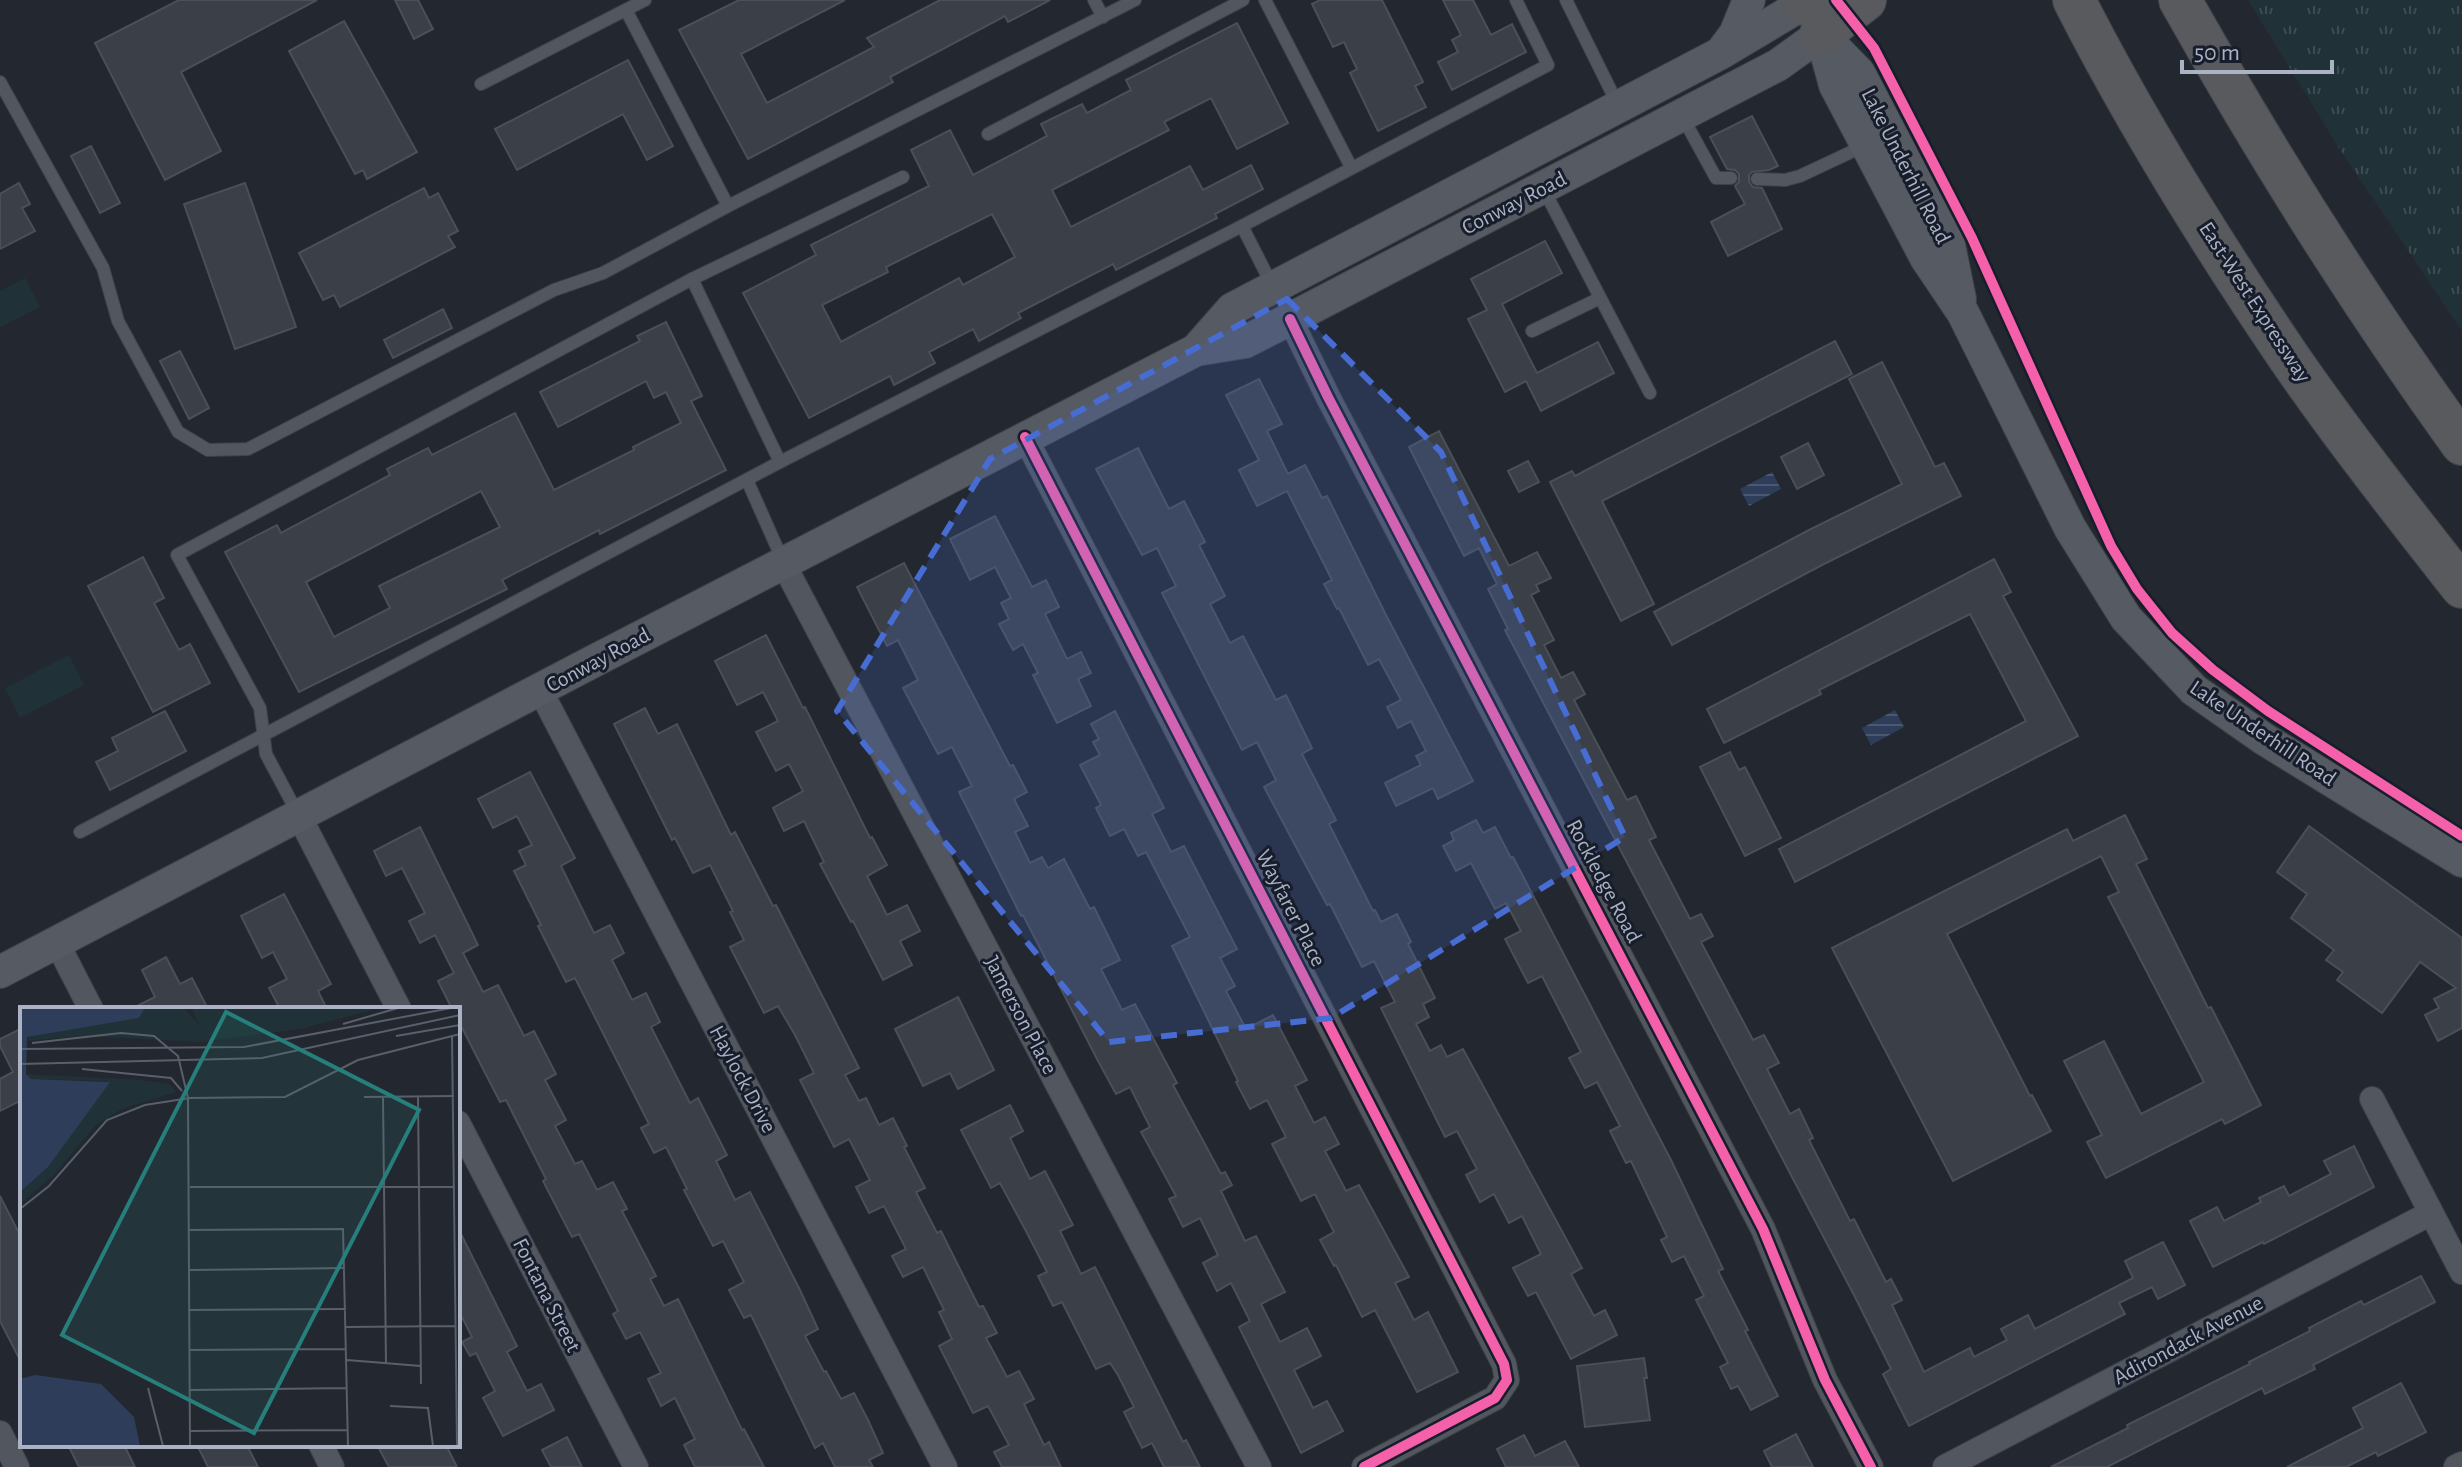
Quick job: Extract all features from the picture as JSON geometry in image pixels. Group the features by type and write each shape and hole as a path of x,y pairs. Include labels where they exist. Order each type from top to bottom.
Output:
{"highway":[{"path":"1808,9 1865,0"},
{"name":"East-West Expressway","path":"2074,0 2149,135 2291,360 2462,587"},
{"path":"2180,0 2234,97 2299,203 2408,369 2462,444"},
{"path":"2408,369 2462,426"}],"main road":[{"path":"1721,53 1735,34 1749,0"},
{"name":"Conway Road","path":"1196,350 1232,309 1808,9"},
{"name":"Conway Road","path":"0,972 1025,437 1196,350 1245,342 1778,65 1808,9"},
{"name":"Lake Underhill Road","path":"1808,9 1835,85 1866,145 1926,258 1963,313 2070,528 2126,618 2194,690 2264,739 2462,861"},
{"name":"Lake Underhill Road","path":"1808,9 1859,73 1949,245 1963,313"}],"street":[{"name":"Rockledge Road","path":"1290,319 1763,1229 1825,1380 1871,1467"},
{"name":"Wayfarer Place","path":"1025,437 1504,1364 1507,1380 1495,1398 1364,1467"},
{"name":"Jamerson Place","path":"783,563 1259,1467"},
{"name":"Haylock Drive","path":"540,690 945,1467"},
{"path":"299,816 398,1007"},
{"path":"57,943 90,1007"},
{"path":"2372,1099 2462,1272"},
{"name":"Fontana Street","path":"460,1127 636,1467"},
{"name":"Adirondack Avenue","path":"1945,1467 2431,1213"},
{"path":"0,1433 17,1467"},
{"path":"322,1447 332,1467"},
{"path":"2456,1467 2462,1464"}],"lane":[{"path":"481,84 645,0"},
{"path":"1094,0 1103,17"},
{"path":"0,82 103,268 118,321 178,432 208,450 248,449 554,290 603,273 728,206 1135,0"},
{"path":"988,134 1243,0"},
{"path":"1265,0 1351,167"},
{"path":"80,832 780,462 1242,226 1548,65 1516,0"},
{"path":"1566,0 1619,107"},
{"path":"626,10 728,206"},
{"path":"1682,116 1716,178 1731,178"},
{"path":"1757,179 1785,180 1800,176 1866,145"},
{"path":"299,816 266,754 260,708 177,555 692,279 903,177"},
{"path":"1543,188 1650,393"},
{"path":"1242,226 1273,287"},
{"path":"692,279 780,462"},
{"path":"1532,331 1600,298"},
{"path":"747,480 783,563"}],"highlighted area":[{"path":"1287,299 1441,452 1625,837 1331,1018 1109,1042 837,711 990,459"}],"green space":[{"path":"2248,0 2462,0 2462,331 2339,148"},
{"path":"25,278 40,307 0,327 0,291"},
{"path":"69,655 84,685 20,718 5,688"}],"water":[{"path":"1772,472 1781,489 1749,506 1740,489"},
{"path":"1895,710 1904,727 1871,745 1862,728"}],"building":[{"path":"179,0 317,0 181,72 221,151 165,180 95,43"},
{"path":"395,0 418,0 433,29 414,39"},
{"path":"739,0 845,0 741,54 767,103 874,47 867,38 940,0 1050,0 1008,22 1005,16 890,77 893,82 748,159 679,30"},
{"path":"1320,0 1382,0 1423,82 1415,86 1426,107 1378,131 1350,73 1357,69 1344,42 1333,47 1312,4"},
{"path":"1443,0 1473,0 1491,35 1512,24 1526,52 1452,90 1438,62 1458,52 1452,40 1461,35"},
{"path":"344,21 417,152 367,179 363,170 355,174 289,51"},
{"path":"1237,23 1288,123 1237,149 1211,98 1164,122 1169,130 1052,190 1071,227 1190,166 1203,190 1251,165 1263,189 1215,214 1217,218 1116,270 1113,264 1018,313 1021,318 979,341 973,329 929,352 935,363 894,385 890,376 809,418 743,293 816,255 811,245 929,186 911,150 950,130 973,175 1047,136 1041,124 1082,104 1087,113 1131,90 1126,80","holes":["992,214 1015,257 963,285 959,278 841,342 822,305 888,272 886,267"]},
{"path":"628,60 673,146 647,160 623,114 517,170 495,129"},
{"path":"1752,116 1778,166 1752,172 1749,182 1753,187 1762,188 1782,229 1728,256 1711,222 1745,204 1735,186 1739,182 1739,174 1727,169 1710,137"},
{"path":"91,146 120,203 100,213 71,156"},
{"path":"19,183 30,204 22,208 35,231 0,249 0,194"},
{"path":"245,183 296,327 235,349 184,204"},
{"path":"424,188 429,198 438,193 458,231 448,236 455,247 340,307 334,295 323,300 299,253"},
{"path":"1545,241 1562,273 1502,304 1537,373 1598,342 1614,373 1541,411 1526,381 1505,392 1468,319 1487,310 1471,279"},
{"path":"443,309 452,328 393,358 384,340"},
{"path":"666,322 702,396 691,401 726,470 502,580 507,589 299,692 225,552 277,525 281,533 390,475 387,469 428,448 432,455 515,413 554,490 634,450 633,447 681,423 666,392 654,398 646,381 558,427 540,392 640,341 637,336","holes":["481,491 500,527 379,586 390,608 334,637 306,582"]},
{"path":"1835,341 1852,374 1602,501 1654,604 1621,621 1550,482 1572,471 1575,476"},
{"path":"180,351 209,408 189,419 160,361"},
{"path":"1882,362 1935,467 1944,463 1961,496 1672,645 1654,612 1902,484 1849,379"},
{"path":"1259,379 1282,424 1267,431 1288,474 1305,465 1322,498 1327,496 1473,781 1438,799 1433,788 1396,806 1385,783 1421,765 1416,756 1426,751 1411,721 1398,728 1387,707 1401,700 1379,659 1368,665 1337,609 1324,584 1332,580 1287,491 1257,506 1239,470 1259,460 1226,395"},
{"path":"1439,431 1509,566 1537,552 1551,578 1536,585 1539,591 1531,595 1554,640 1544,645 1561,678 1573,672 1585,694 1574,700 1627,800 1636,796 1656,837 1649,840 1690,919 1701,914 1713,936 1701,942 1753,1040 1764,1035 1779,1063 1767,1069 1790,1114 1799,1109 1813,1138 1809,1140 1850,1221 1854,1219 1886,1282 1891,1279 1902,1300 1892,1305 1924,1372 1970,1348 1974,1357 2007,1340 2001,1329 2028,1315 2035,1329 2133,1278 2125,1261 2163,1242 2185,1285 2158,1299 2152,1287 2119,1303 2125,1314 1909,1426 1883,1374 1891,1369 1855,1297 1505,630 1508,629 1488,589 1497,584 1479,548 1464,556 1409,447"},
{"path":"1808,443 1824,475 1797,489 1781,457"},
{"path":"1138,448 1169,509 1184,501 1205,542 1199,545 1225,596 1210,604 1230,643 1243,636 1276,700 1286,695 1312,748 1302,754 1336,820 1329,824 1373,911 1381,922 1397,914 1411,942 1408,944 1435,998 1423,1004 1429,1017 1416,1024 1430,1051 1441,1045 1447,1057 1463,1049 1582,1268 1571,1274 1594,1316 1605,1310 1617,1335 1571,1359 1536,1292 1528,1296 1513,1268 1541,1254 1522,1216 1509,1223 1494,1194 1480,1202 1466,1175 1477,1169 1457,1131 1445,1137 1381,1008 1395,1002 1374,961 1362,967 1330,904 1327,905 1264,787 1276,780 1257,742 1242,750 1162,593 1176,586 1157,548 1142,555 1096,469"},
{"path":"1528,461 1539,482 1519,492 1508,471"},
{"path":"995,516 1032,587 1046,580 1059,607 1045,614 1067,659 1081,652 1091,673 1078,679 1091,706 1057,723 1033,675 1038,673 1023,644 1013,650 999,624 1009,619 1001,603 1011,598 995,567 970,580 950,539"},
{"path":"143,557 164,598 154,603 179,650 190,644 210,683 153,712 88,586"},
{"path":"1994,559 2011,592 2003,596 2078,736 1795,882 1779,849 2026,721 1970,614 1819,690 1821,694 1724,743 1707,709"},
{"path":"904,563 1010,766 1013,765 1027,792 1014,799 1028,826 1015,832 1030,863 1042,857 1048,868 1064,859 1090,909 1094,907 1120,960 1101,969 1122,1010 1135,1004 1177,1083 1173,1085 1221,1174 1225,1172 1232,1185 1221,1191 1245,1241 1256,1236 1285,1292 1261,1304 1280,1342 1307,1328 1321,1356 1294,1370 1313,1408 1327,1401 1343,1431 1301,1453 1239,1327 1250,1321 1231,1283 1217,1291 1203,1263 1218,1255 1200,1218 1183,1227 1169,1199 1176,1196 1141,1132 1150,1127 1130,1087 1116,1094 959,792 972,786 952,747 938,754 903,688 918,680 898,640 887,646 857,587"},
{"path":"766,635 870,838 887,865 867,876 887,915 907,905 920,931 900,941 912,965 883,980 820,864 824,862 804,821 784,831 773,808 803,791 789,764 776,771 756,732 778,721 763,692 737,705 715,661"},
{"path":"645,708 658,734 677,724 731,835 735,832 773,906 776,905 859,1068 845,1075 859,1101 866,1098 879,1125 893,1118 925,1188 916,1192 937,1233 941,1231 979,1307 983,1306 997,1333 986,1338 1007,1377 1019,1371 1034,1399 1024,1404 1044,1445 1049,1442 1061,1467 1002,1467 994,1452 1009,1445 988,1406 973,1413 939,1346 952,1339 939,1312 944,1310 923,1267 903,1277 892,1256 906,1249 884,1206 869,1213 856,1187 870,1180 849,1139 834,1147 800,1080 814,1073 795,1035 778,1006 764,1013 730,947 744,940 710,865 693,873 675,838 672,840 614,724"},
{"path":"165,711 186,751 110,790 96,762 118,751 112,738"},
{"path":"1115,711 1164,808 1152,814 1171,852 1184,846 1237,949 1220,958 1235,986 1226,991 1246,1029 1273,1015 1307,1080 1295,1086 1314,1123 1325,1117 1339,1144 1325,1151 1346,1191 1359,1185 1409,1277 1395,1283 1414,1320 1428,1312 1458,1372 1417,1392 1375,1310 1362,1317 1320,1240 1334,1232 1315,1194 1301,1201 1272,1144 1286,1137 1267,1100 1250,1109 1236,1082 1172,946 1190,937 1146,852 1138,856 1124,829 1110,836 1096,808 1101,805 1080,765 1100,755 1093,742 1099,739 1091,724"},
{"path":"1730,752 1739,770 1745,767 1781,838 1745,856 1700,767"},
{"path":"530,772 575,858 561,866 594,933 610,925 624,953 612,960 632,1000 646,993 660,1022 651,1027 690,1103 698,1098 727,1155 716,1161 735,1200 750,1192 800,1290 818,1329 805,1336 841,1399 854,1393 868,1420 883,1453 869,1460 873,1467 835,1467 823,1443 815,1448 751,1315 744,1318 729,1290 744,1282 723,1241 713,1246 666,1147 654,1153 641,1128 649,1124 575,978 566,982 538,926 541,925 514,871 526,865 519,851 532,845 517,816 493,828 478,799"},
{"path":"2125,815 2147,859 2136,864 2261,1105 2225,1124 2222,1119 2106,1178 2087,1142 2102,1135 2064,1061 2104,1041 2141,1114 2204,1082 2108,897 2119,892 2101,856 1947,934 2051,1131 1953,1181 1832,948 2067,829 2073,841"},
{"path":"1476,820 1483,833 1495,827 1513,857 1671,1160 1723,1269 1718,1271 1778,1396 1751,1410 1738,1386 1731,1389 1720,1367 1728,1363 1696,1300 1704,1296 1684,1256 1672,1262 1661,1240 1667,1237 1631,1161 1626,1163 1610,1131 1620,1126 1597,1082 1585,1088 1569,1058 1581,1052 1542,976 1528,983 1505,939 1521,931 1506,903 1495,909 1471,863 1456,871 1443,846 1454,840 1451,833"},
{"path":"2309,826 2462,938 2462,1028 2438,1041 2425,1015 2439,1008 2434,999 2456,988 2420,962 2382,1013 2337,980 2343,972 2326,960 2334,950 2291,918 2307,894 2277,872"},
{"path":"420,827 478,945 463,953 483,992 498,985 524,1036 534,1031 556,1074 545,1080 566,1120 555,1126 575,1164 582,1161 597,1190 613,1182 627,1209 622,1211 656,1276 650,1279 664,1306 678,1299 742,1430 764,1467 695,1467 684,1445 695,1439 675,1398 661,1406 648,1379 661,1373 640,1332 626,1339 613,1314 618,1311 579,1234 572,1237 506,1100 500,1102 460,1024 460,1007 451,1007 438,981 454,973 435,935 420,943 409,921 425,913 402,868 386,876 374,851"},
{"path":"284,894 331,984 318,991 326,1007 279,1007 269,988 287,979 273,952 262,958 241,916"},
{"path":"166,957 180,984 192,978 207,1007 135,1007 155,997 142,970"},
{"path":"958,997 994,1070 958,1089 950,1073 923,1086 895,1029"},
{"path":"20,1029 20,1101 0,1111 0,1079 13,1072 0,1046 0,1039"},
{"path":"1010,1105 1023,1131 1010,1138 1030,1179 1045,1171 1073,1225 1060,1231 1081,1274 1095,1267 1183,1442 1186,1440 1200,1467 1164,1467 1152,1443 1142,1448 1124,1412 1134,1407 1118,1375 1110,1363 1096,1369 1062,1302 1053,1306 1038,1276 1047,1272 1027,1233 1000,1183 991,1188 961,1130"},
{"path":"2354,1146 2374,1187 2213,1267 2190,1221 2217,1207 2224,1221 2284,1186 2289,1196 2331,1174 2324,1161"},
{"path":"0,1196 20,1235 20,1360 0,1321"},
{"path":"460,1232 517,1346 507,1352 527,1391 541,1384 554,1410 503,1436 483,1398 495,1391 476,1353 470,1356 462,1342 472,1337 460,1313"},
{"path":"2421,1276 2435,1302 2313,1365 2315,1369 2265,1394 2262,1388 2107,1467 2051,1467 2250,1364 2361,1301 2364,1305"},
{"path":"1644,1358 1650,1420 1585,1427 1577,1366"},
{"path":"2401,1383 2426,1432 2378,1456 2376,1452 2346,1467 2287,1467 2363,1428 2353,1408"},
{"path":"1796,1434 1813,1467 1772,1467 1764,1451"},
{"path":"1524,1435 1535,1456 1565,1441 1579,1467 1506,1467 1497,1449"},
{"path":"567,1437 582,1467 551,1467 542,1450"},
{"path":"69,1447 125,1447 135,1467 79,1467"},
{"path":"198,1447 248,1447 258,1467 208,1467"},
{"path":"378,1447 447,1447 457,1467 389,1467"}],"cycle path":[{"path":"1836,0 1874,48 1972,238 2111,546 2137,589 2172,633 2213,670 2268,711 2462,836"},
{"path":"1290,319 1763,1229 1825,1380 1871,1467"},
{"path":"1025,437 1504,1364 1507,1380 1495,1398 1364,1467"}]}
